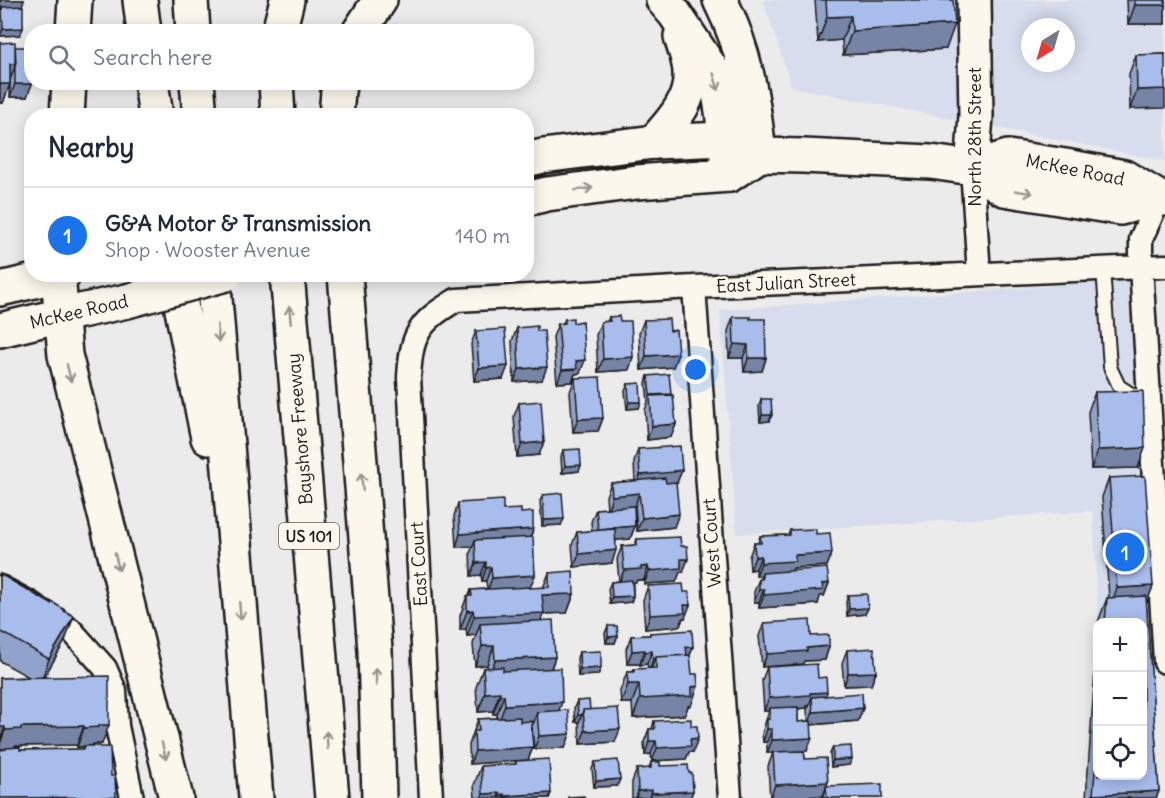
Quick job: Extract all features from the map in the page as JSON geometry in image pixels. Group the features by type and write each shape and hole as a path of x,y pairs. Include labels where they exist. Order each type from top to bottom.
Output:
{"main road":[{"path":"74,24 75,0"},
{"path":"140,0 143,24"},
{"path":"191,0 192,24"},
{"path":"268,0 270,24"},
{"path":"281,24 287,0"},
{"path":"364,24 380,0"},
{"path":"534,197 637,182 729,175 759,155 747,72 720,0"},
{"name":"North 28th Street","path":"972,168 976,116 974,0"},
{"path":"669,7 716,76 729,175"},
{"path":"654,142 679,113 689,91 691,72 669,7"},
{"path":"67,108 69,90"},
{"path":"152,90 155,108"},
{"path":"198,90 199,108"},
{"path":"276,90 278,108"},
{"path":"337,108 338,90"},
{"name":"McKee Road","path":"534,158 654,142 725,139 759,155 931,162 972,168 1008,157 1124,177 1162,199"},
{"path":"0,289 30,282"},
{"path":"60,282 65,355 176,798"},
{"path":"178,282 237,574"},
{"name":"McKee Road","path":"0,330 128,301 197,282"},
{"path":"214,282 256,798"},
{"name":"Bayshore Freeway","path":"288,282 332,798"},
{"path":"346,282 375,650 379,798"}],"street":[{"name":"North 28th Street","path":"972,168 979,274"},
{"path":"1162,199 1141,239 1141,266 1165,662"},
{"name":"East Julian Street","path":"419,331 437,312 456,300 1165,266"},
{"name":"West Court","path":"694,287 730,798"},
{"name":"East Court","path":"419,331 411,355 409,377 431,798"},
{"path":"0,587 30,603 71,630 105,668 115,691 117,726 112,755 132,798"}],"lane":[{"path":"1103,268 1110,367 1119,386 1133,395 1149,397"}],"shaded area":[{"path":"763,0 1165,0 1165,161 792,87"},
{"path":"1129,280 1159,798 1086,798 1093,691 1093,780 1147,780 1147,618 1098,618 1093,511 737,534 720,310"}],"building":[{"path":"826,0 953,0 955,24 852,31 851,16 827,17"},
{"path":"1135,0 1165,0 1165,5 1135,5"},
{"path":"23,6 23,28 3,29 2,7"},
{"path":"15,42 16,64 10,64 10,84 0,84 0,43"},
{"path":"15,47 24,47 24,84 15,84"},
{"path":"1165,54 1165,89 1137,90 1136,55"},
{"path":"619,316 620,321 631,321 633,357 603,359 601,322 610,321 609,317"},
{"path":"733,317 765,319 766,358 748,358 748,345 734,344"},
{"path":"573,318 573,323 582,321 585,360 576,361 577,369 562,370 558,324 565,323 565,319"},
{"path":"669,319 670,331 676,330 678,354 646,356 644,320"},
{"path":"537,326 537,331 544,331 547,367 519,369 517,328"},
{"path":"505,329 508,366 479,368 476,331"},
{"path":"669,374 671,394 650,395 648,376"},
{"path":"600,377 603,418 578,419 575,378"},
{"path":"640,383 641,402 629,402 628,384"},
{"path":"1143,391 1145,448 1098,450 1095,392"},
{"path":"673,395 676,424 652,426 650,396"},
{"path":"761,399 771,399 772,415 762,415"},
{"path":"541,401 544,442 522,444 519,403"},
{"path":"680,446 682,470 640,475 638,449"},
{"path":"580,449 581,465 565,466 563,450"},
{"path":"1145,476 1153,586 1117,588 1109,478"},
{"path":"665,478 666,483 676,482 679,514 642,518 639,493 612,496 611,483"},
{"path":"562,493 564,519 544,520 543,495"},
{"path":"503,500 503,510 521,509 521,513 533,512 533,529 460,534 458,503"},
{"path":"634,506 635,526 598,529 596,509"},
{"path":"615,529 616,550 579,554 577,532"},
{"path":"816,529 816,534 830,533 832,553 795,555 795,561 761,563 761,556 755,557 754,543 761,543 760,536 790,535 790,530"},
{"path":"533,537 535,575 492,578 491,567 486,568 486,562 476,563 475,540"},
{"path":"680,537 681,546 687,546 688,559 681,559 681,568 649,571 648,566 641,567 641,569 624,570 622,546 637,545 637,539"},
{"path":"827,568 829,583 822,584 823,590 764,595 764,589 759,589 759,579 762,579 762,573"},
{"path":"573,571 574,594 542,595 544,613 474,616 473,610 467,611 467,596 472,596 471,590 549,587 549,573"},
{"path":"0,574 74,616 49,659 0,631"},
{"path":"632,580 633,596 612,597 611,582"},
{"path":"683,584 684,592 689,592 690,605 684,605 685,613 650,615 648,586"},
{"path":"867,594 868,608 849,609 848,595"},
{"path":"1146,596 1159,791 1093,795 1094,780 1147,780 1147,618 1105,618 1107,598"},
{"path":"553,620 555,657 495,660 494,646 482,646 480,624"},
{"path":"810,620 811,636 829,635 829,646 807,648 807,651 767,654 764,623"},
{"path":"608,626 617,626 618,636 608,637"},
{"path":"692,630 693,647 686,647 687,655 653,659 652,651 632,651 631,636"},
{"path":"874,648 876,672 848,673 847,650"},
{"path":"601,651 601,668 580,669 579,652"},
{"path":"690,655 692,674 697,674 698,686 692,687 692,696 640,699 639,684 628,684 627,672 634,672 634,669 656,668 656,657"},
{"path":"817,664 818,678 826,677 827,692 769,698 767,667"},
{"path":"503,667 503,671 561,668 562,702 505,705 504,695 500,695 500,692 485,693 483,668"},
{"path":"109,676 109,725 84,728 84,726 21,727 21,729 5,730 5,727 0,727 0,678"},
{"path":"862,693 863,708 813,712 812,697"},
{"path":"589,700 590,710 583,710 582,715 578,715 577,701"},
{"path":"798,707 798,722 811,721 812,738 772,740 772,729 767,729 770,708"},
{"path":"618,708 620,729 585,731 583,710"},
{"path":"568,710 570,734 539,736 537,712"},
{"path":"520,717 520,722 531,721 533,747 475,751 474,731 479,731 478,719"},
{"path":"691,719 691,726 697,726 698,738 690,739 691,746 657,748 656,741 649,741 649,729 655,729 654,721"},
{"path":"84,746 110,747 111,776 115,776 116,797 0,798 0,750 20,747 20,750 84,749"},
{"path":"851,746 852,759 833,760 833,747"},
{"path":"804,751 805,759 826,758 828,782 775,785 773,752"},
{"path":"549,759 551,793 504,796 500,793 483,794 481,766"},
{"path":"618,760 620,779 596,781 595,762"},
{"path":"651,762 660,762 660,766 688,765 689,773 692,773 693,791 652,793 652,790 638,791 637,769 651,768"},
{"path":"882,784 882,798 827,798 826,786"},
{"path":"584,796 585,798 568,798 568,797"}],"place":[{"name":"G&A Motor & Transmission","path":"1125,552"}]}
